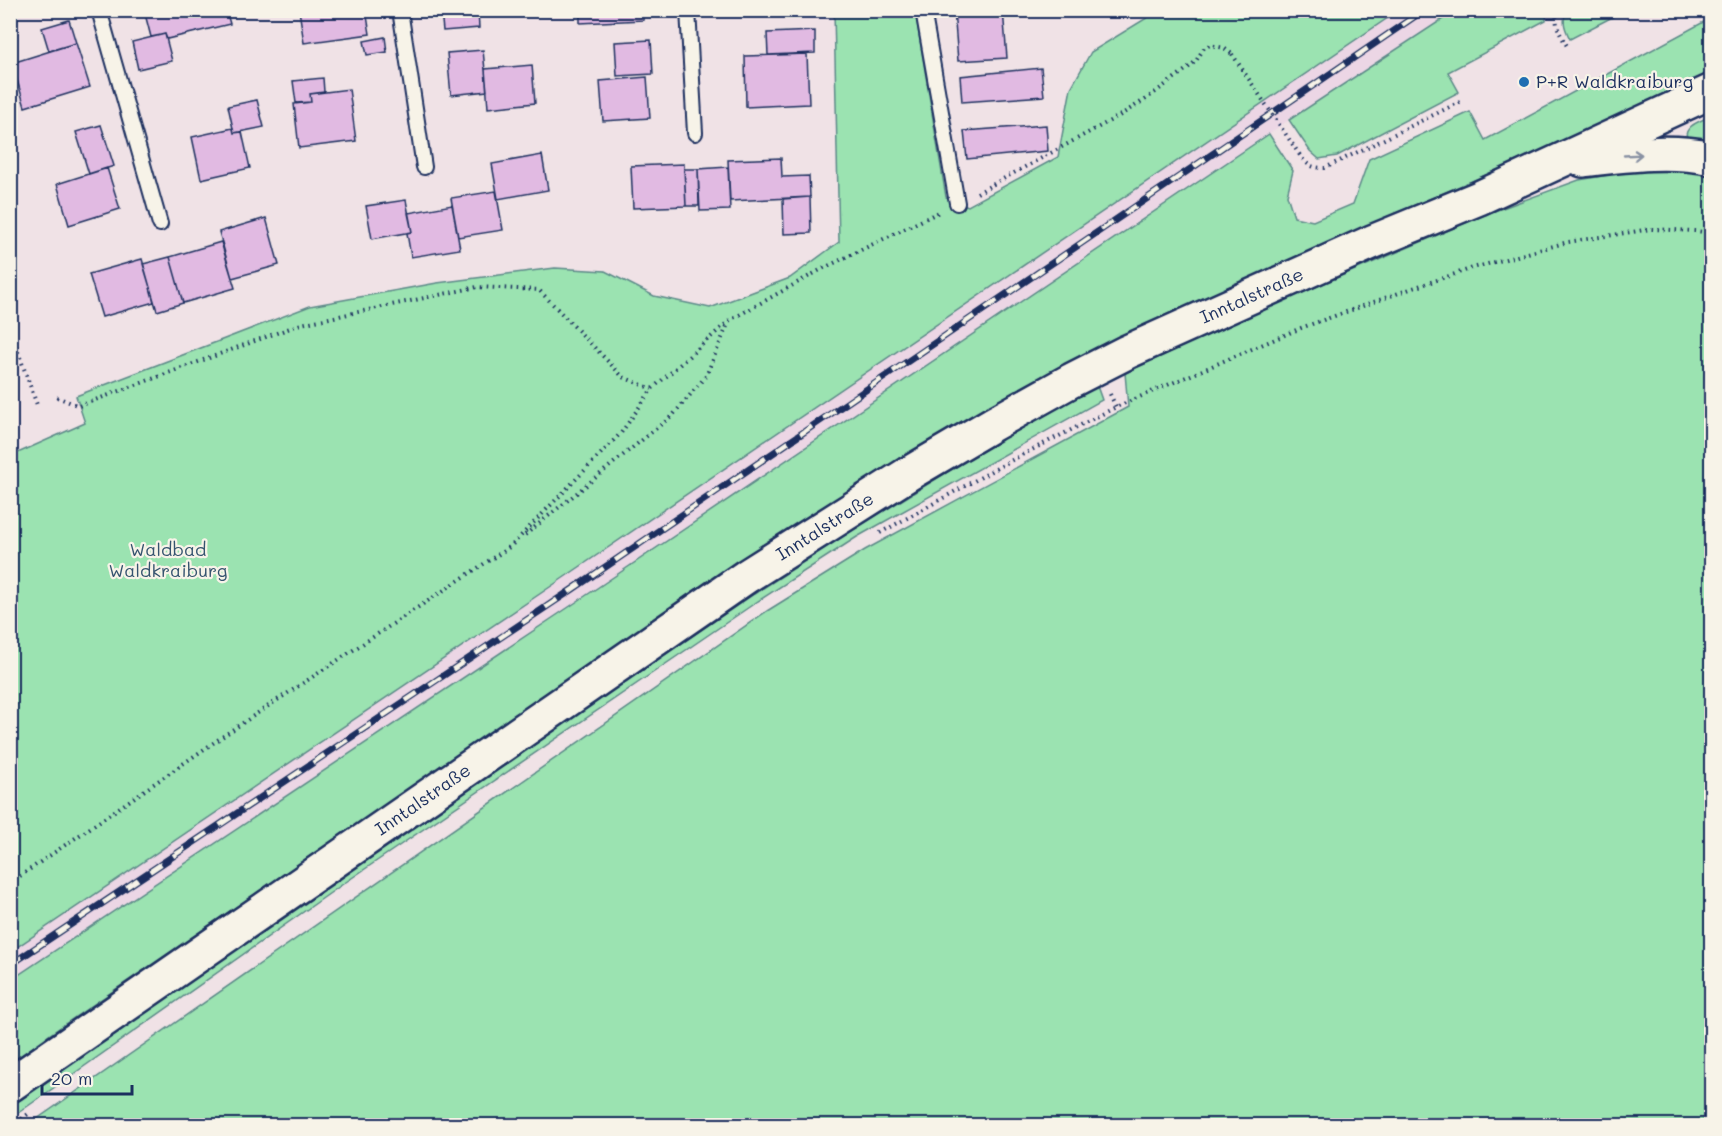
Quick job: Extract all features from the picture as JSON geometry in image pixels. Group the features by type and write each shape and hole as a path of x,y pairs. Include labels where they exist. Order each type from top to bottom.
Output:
{"main road":[{"name":"Inntalstraße","path":"10,1084 747,576 917,469 1022,408 1126,352 1361,247 1479,198 1712,91"},
{"path":"1554,164 1617,156 1663,154 1699,155 1712,158"}],"lane":[{"path":"99,10 160,224"},
{"path":"400,10 424,167"},
{"path":"688,10 695,134"},
{"path":"923,10 957,203"}],"path":[{"path":"1557,10 1558,30 1569,49"},
{"path":"511,546 621,433 652,389 730,320 824,267 957,203 1128,110 1187,69 1204,48 1210,45 1224,48 1232,54 1306,165 1315,168 1325,168 1464,100"},
{"path":"870,538 1010,461 1116,407 1323,320 1473,268 1568,242 1651,230 1712,233"},
{"path":"57,397 80,406 302,324 477,287 539,290 623,376 652,389"},
{"path":"10,884 232,730 511,546 674,414 706,376 730,320"},
{"path":"10,329 37,405"},
{"path":"12,1125 31,1112"}],"shaded area":[{"path":"1398,11 1455,11 1289,120 569,607 11,980 11,951"}],"green space":[{"path":"1566,10 1624,11 1570,39 1564,19"},
{"name":"Waldbad Waldkraiburg","path":"834,11 915,11 946,197 968,206 1058,157 1071,88 1091,52 1158,11 1398,11 11,951 11,456 85,423 76,396 310,306 437,283 555,268 605,271 654,296 710,308 790,278 839,242"},
{"path":"1455,11 1547,11 1546,20 1448,72 1459,92 1337,156 1319,159 1310,151 1289,120"},
{"path":"1711,18 1711,73 1590,131 1363,227 1088,352 984,409 893,464 737,564 11,1063 11,980 569,607 1269,134 1293,171 1287,195 1294,217 1313,221 1353,204 1369,159 1470,112 1485,140"},
{"path":"1711,116 1711,146 1687,140 1687,131 1690,128"},
{"path":"1660,169 1696,172 1711,176 1711,1125 27,1126 767,611 865,550 1128,407 1125,373 1259,311 1489,213 1579,180"},
{"path":"1097,386 1102,400 857,537 758,601 343,884 11,1118 10,1107 337,878 754,594 998,441"}],"building":[{"path":"144,10 226,10 230,24 167,39 165,34 151,37"},
{"path":"299,10 366,10 370,34 304,43"},
{"path":"441,10 478,10 479,28 443,31"},
{"path":"580,10 643,10 643,20 580,23"},
{"path":"954,10 1003,10 1007,58 958,61"},
{"path":"69,20 76,43 49,51 42,28"},
{"path":"815,31 815,53 768,55 767,33"},
{"path":"165,34 172,61 138,69 132,42"},
{"path":"385,37 387,52 367,55 364,41"},
{"path":"651,40 653,74 617,76 615,42"},
{"path":"76,43 90,87 25,107 12,63"},
{"path":"483,50 487,91 451,95 447,53"},
{"path":"807,54 809,104 746,107 745,56"},
{"path":"532,65 535,103 488,108 485,69"},
{"path":"1041,68 1044,96 962,102 960,76"},
{"path":"647,77 650,118 603,121 600,81"},
{"path":"323,78 324,92 310,94 311,102 296,103 293,81"},
{"path":"349,89 356,141 299,148 294,104 311,102 310,94"},
{"path":"257,100 264,127 234,133 228,106"},
{"path":"101,125 114,166 89,174 76,132"},
{"path":"1046,125 1048,151 967,159 964,131"},
{"path":"233,128 234,133 242,132 250,168 201,179 192,137"},
{"path":"542,155 548,190 498,199 492,164"},
{"path":"781,158 782,177 809,176 810,197 730,201 728,160"},
{"path":"684,164 686,206 633,208 631,166"},
{"path":"728,167 730,210 700,211 698,169"},
{"path":"107,168 120,209 69,225 57,184"},
{"path":"684,169 698,169 699,206 686,206"},
{"path":"496,191 503,230 458,237 451,198"},
{"path":"810,197 811,233 784,234 783,199"},
{"path":"406,200 412,232 372,239 366,206"},
{"path":"452,205 460,249 411,257 407,233 412,232 408,213"},
{"path":"266,218 279,265 232,278 219,232"},
{"path":"221,242 235,288 183,303 170,257"},
{"path":"170,257 183,303 157,311 143,264"},
{"path":"142,259 154,302 102,317 89,274"}],"railway":[{"path":"10,965 573,589 1424,10"}],"place":[{"name":"P+R Waldkraiburg","path":"1524,82"}]}
